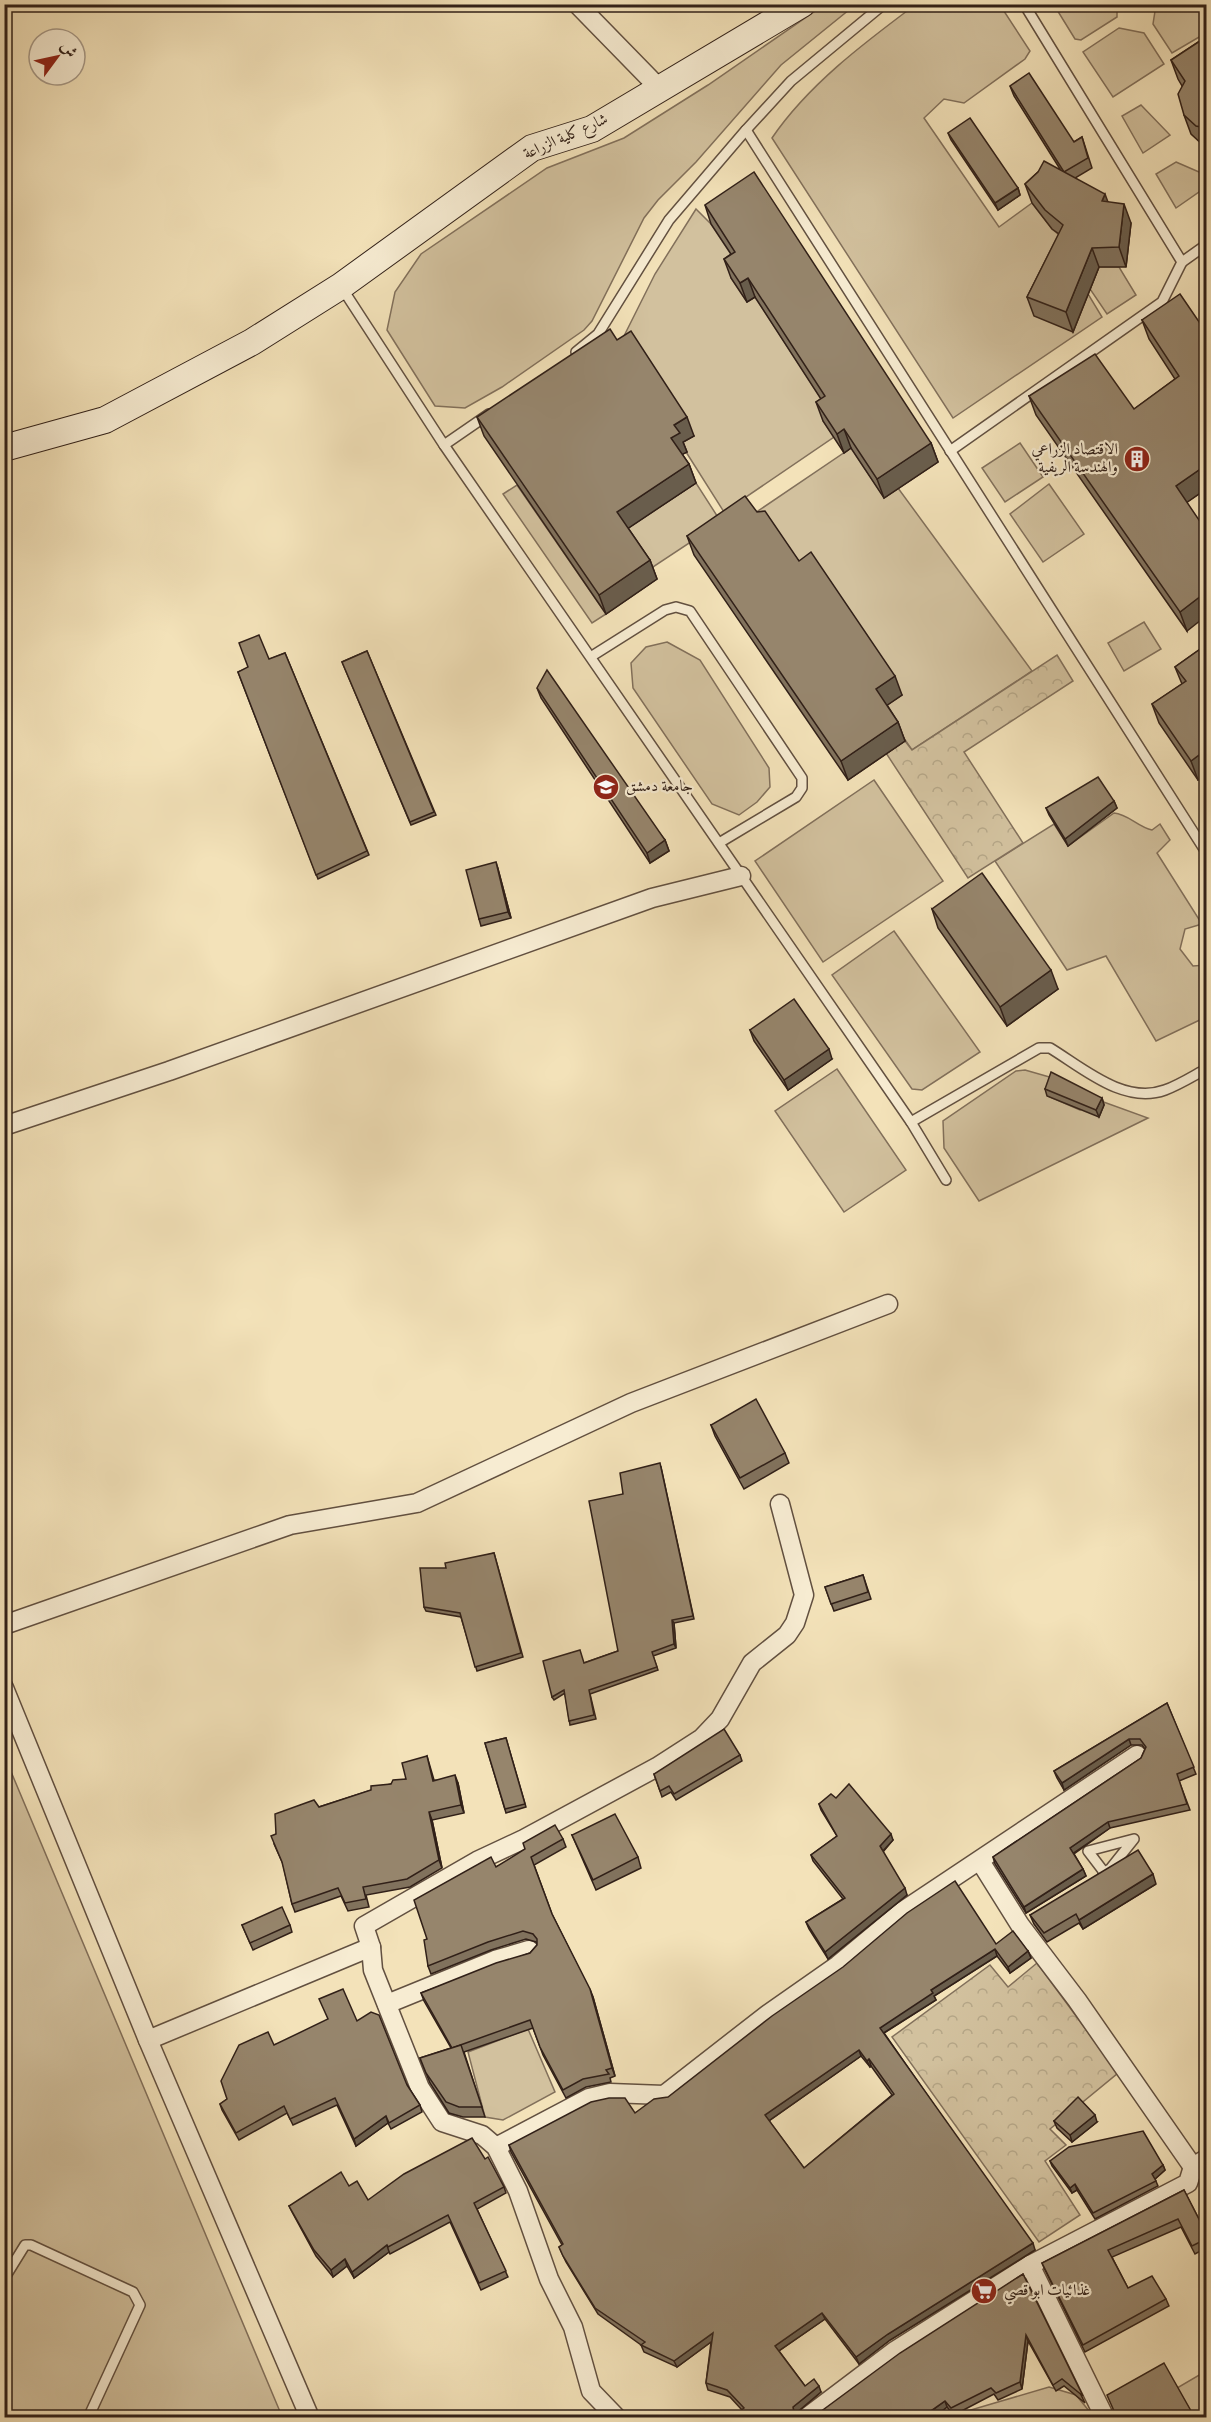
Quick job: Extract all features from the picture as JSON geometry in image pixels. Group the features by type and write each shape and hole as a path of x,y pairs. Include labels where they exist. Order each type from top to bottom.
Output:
{"street":[{"path":"577,4 660,89"},
{"name":"شارع كلية الزراعة","path":"4,448 105,420 252,342 340,286 532,148 592,129 802,4"},
{"path":"6,1124 169,1071 652,898 741,876"},
{"path":"4,1625 290,1525 417,1503 631,1402 888,1305"},
{"path":"617,2418 591,2391 573,2327 549,2279 518,2191 496,2147 482,2135 442,2122 420,2088 373,1970 371,1947 364,1926 477,1861 524,1839 657,1767 702,1738 720,1719 752,1663 787,1635 802,1608 804,1595 780,1504"},
{"path":"4,1688 148,2040 310,2418"},
{"path":"496,2147 590,2098 610,2093 664,2095 768,2014 838,1965 903,1911 1137,1755"},
{"path":"806,2418 896,2350 1030,2265 1188,2183 1200,2163 1077,2000 1025,1922 980,1861"},
{"path":"148,2040 371,1947"},
{"path":"387,2004 495,1960 529,1950"},
{"path":"1030,2265 1105,2418"}],"lane":[{"path":"571,355 598,334 669,220 746,130 791,81 884,4"},
{"path":"1024,4 1182,262"},
{"path":"746,130 1206,852"},
{"path":"950,451 1162,302 1182,262 1206,245"},
{"path":"340,286 444,445 911,1122 946,1180"},
{"path":"444,445 493,411"},
{"path":"591,656 665,610 676,607 690,611 802,778 802,788 796,797 719,843"},
{"path":"911,1122 1039,1048 1050,1048 1119,1089 1144,1094 1164,1090 1206,1069"},
{"path":"1095,1878 1110,1869 1134,1839 1088,1851 1104,1872"},
{"path":"4,2279 20,2251 25,2246 31,2245 133,2292 138,2298 140,2305 88,2418"}],"green space":[{"path":"824,5 855,5 781,65 696,162 658,200 644,218 592,321 584,330 502,387 465,408 435,406 387,330 395,292 421,254 547,168 624,138 708,85"},
{"path":"915,5 1000,5 1030,51 1025,59 964,103 944,99 924,118 999,227 1032,203 1052,229 1070,244 1088,294 1102,317 953,418 772,138 802,100 838,66"},
{"path":"1054,5 1117,5 1117,17 1081,40 1075,39"},
{"path":"1156,5 1200,5 1206,14 1206,33 1172,53 1153,24"},
{"path":"1119,28 1144,33 1164,64 1113,97 1083,52"},
{"path":"1141,105 1170,135 1143,153 1122,116"},
{"path":"1176,162 1206,175 1206,187 1176,208 1156,174"},
{"path":"696,209 711,224 742,271 731,278 747,302 755,297 832,415 823,421 834,437 724,512 681,444 623,338 655,274"},
{"path":"1099,267 1119,267 1136,295 1107,314 1090,289"},
{"path":"538,401 651,512 696,483 721,522 650,569"},
{"path":"1020,443 1043,477 1005,502 982,468"},
{"path":"851,448 884,497 898,488 1032,671 912,750 752,515"},
{"path":"1049,484 1084,534 1043,562 1010,514"},
{"path":"517,485 606,614 592,623 503,494"},
{"path":"1144,622 1161,649 1124,671 1108,643"},
{"path":"667,642 700,660 769,768 770,787 757,802 739,815 712,804 633,688 631,663 646,647"},
{"path":"1057,655 1073,681 964,752 1023,843 968,878 886,753 905,741 912,750"},
{"path":"874,780 943,881 823,962 755,861"},
{"path":"1114,813 1152,830 1160,824 1170,840 1157,853 1202,924 1185,929 1180,949 1193,966 1206,965 1206,1017 1156,1041 1106,956 1067,970 995,861 1054,824 1068,846"},
{"path":"894,931 980,1052 922,1090 912,1089 832,975"},
{"path":"837,1069 906,1170 844,1212 775,1111"},
{"path":"1025,1070 1053,1078 1048,1096 1080,1110 1087,1096 1148,1118 979,1201 944,1148 943,1121 1016,1071"},
{"path":"4,1755 281,2414 271,2418 5,2417"},
{"path":"1037,1963 1118,2073 1050,2129 1066,2145 1045,2161 1080,2215 1039,2242 892,2037 990,1965 1008,1987"},
{"path":"528,2029 555,2092 503,2120 485,2117 468,2052"},
{"path":"1206,2371 1206,2417 1194,2417 1177,2388"},
{"path":"1049,2387 1076,2395 1094,2417 933,2418 947,2407 954,2415"}],"building":[{"path":"1206,37 1206,128 1196,126 1184,115 1178,94 1185,81 1171,60"},
{"path":"1029,73 1074,142 1082,137 1088,158 1064,172 1010,86"},
{"path":"970,118 1018,188 995,203 948,133"},
{"path":"1044,161 1105,194 1102,201 1124,204 1119,247 1092,248 1066,312 1027,297 1063,225 1045,210 1025,184 1038,172"},
{"path":"754,172 931,443 877,479 844,429 837,434 816,402 825,396 748,278 740,283 724,259 735,252 705,205"},
{"name":"الاقتصاد الزراعي والهندسة الريفية","path":"1180,294 1206,332 1206,465 1176,486 1203,526 1206,524 1206,592 1180,612 1029,396 1095,354 1134,409 1179,376 1142,320"},
{"path":"610,329 617,340 631,331 687,417 674,425 680,433 671,438 689,464 617,512 650,560 599,595 477,417"},
{"path":"745,496 757,512 765,511 799,561 811,552 895,676 876,689 898,722 841,761 687,536"},
{"path":"259,635 269,659 285,653 367,851 316,875 238,672 248,667 239,643"},
{"path":"1206,645 1206,766 1199,755 1191,761 1152,704 1186,681 1175,667"},
{"path":"367,651 434,812 410,822 342,662"},
{"path":"547,670 665,840 647,853 537,688"},
{"path":"1098,777 1114,801 1065,839 1046,808"},
{"path":"496,862 508,912 479,919 466,870"},
{"path":"982,873 1051,970 1000,1007 932,909"},
{"path":"794,999 829,1049 784,1080 750,1030"},
{"path":"1051,1072 1102,1098 1096,1110 1045,1089"},
{"path":"756,1399 785,1453 740,1478 711,1425"},
{"path":"660,1463 693,1616 672,1620 674,1644 652,1652 657,1667 589,1690 594,1715 569,1721 564,1690 552,1697 543,1661 580,1650 584,1663 618,1651 589,1501 623,1494 620,1473"},
{"path":"494,1553 521,1653 475,1667 460,1613 424,1607 420,1568 446,1568 445,1563"},
{"path":"863,1575 868,1592 831,1604 825,1587"},
{"path":"1167,1703 1194,1767 1177,1774 1187,1804 1108,1822 1070,1848 1083,1869 1024,1907 993,1857 1141,1758 1146,1747 1140,1739 1129,1739 1062,1783 1054,1771"},
{"path":"724,1729 740,1755 674,1794 669,1786 660,1791 654,1774"},
{"path":"506,1738 525,1804 505,1809 485,1743"},
{"path":"427,1756 433,1781 455,1775 461,1805 429,1812 439,1860 407,1879 363,1887 366,1899 345,1903 338,1888 292,1904 282,1862 271,1836 276,1834 275,1814 314,1800 319,1807 371,1790 371,1786 391,1784 393,1780 406,1779 402,1763"},
{"path":"849,1784 891,1834 880,1846 905,1888 825,1952 806,1922 845,1898 811,1855 837,1836 819,1804 831,1794 836,1798"},
{"path":"615,1814 638,1857 593,1880 572,1835"},
{"path":"555,1825 563,1839 531,1857 552,1914 590,1989 612,2068 606,2070 609,2074 583,2079 563,2090 540,2047 530,2020 452,2048 421,1993 496,1963 530,1953 537,1945 537,1939 533,1934 523,1931 428,1966 424,1940 427,1939 414,1900 491,1857 496,1867 525,1849 523,1843"},
{"path":"1138,1850 1153,1874 1079,1920 1076,1914 1044,1933 1030,1915"},
{"path":"955,1881 996,1944 1013,1931 1028,1951 1008,1967 995,1949 931,1990 933,1993 880,2028 1033,2243 888,2334 856,2357 822,2313 775,2346 805,2386 814,2379 819,2386 793,2407 795,2418 731,2418 744,2408 727,2390 706,2383 713,2333 674,2361 641,2345 645,2342 595,2308 563,2256 559,2247 563,2244 509,2145 591,2102 609,2098 625,2098 635,2113 654,2099 668,2097 772,2016 843,1967 907,1913","holes":["859,2050 867,2061 869,2059 894,2094 804,2168 765,2115"]},
{"path":"282,1907 290,1925 250,1943 242,1925"},
{"path":"343,1989 357,2021 371,2012 379,2015 407,2085 420,2105 389,2123 386,2116 354,2139 335,2098 290,2119 284,2106 236,2133 220,2104 227,2099 221,2081 239,2045 268,2032 274,2045 328,2019 319,1999"},
{"path":"461,2045 482,2107 459,2107 446,2102 426,2073 420,2058"},
{"path":"1078,2097 1095,2115 1070,2135 1054,2121"},
{"path":"1143,2131 1163,2165 1152,2174 1156,2181 1093,2213 1075,2184 1070,2188 1050,2161 1069,2147"},
{"path":"472,2138 485,2159 488,2157 504,2187 474,2203 506,2271 479,2283 448,2215 388,2247 387,2245 352,2272 345,2259 331,2270 314,2250 289,2206 341,2172 349,2186 357,2181 368,2200 404,2174"},
{"path":"1184,2190 1206,2233 1206,2239 1192,2246 1178,2219 1108,2250 1128,2288 1152,2276 1166,2299 1083,2345 1042,2263"},
{"path":"1023,2274 1083,2396 1062,2379 1053,2385 1026,2335 1020,2382 996,2393 991,2388 951,2408 945,2401 917,2418 812,2418 900,2353"},
{"path":"1164,2363 1195,2418 1111,2418 1114,2411 1107,2395"}],"place":[{"name":"الاقتصاد الزراعي والهندسة الريفية","path":"1137,459"},
{"name":"جامعة دمشق","path":"606,787"},
{"name":"غذائيات ابو قصي","path":"984,2291"}]}
